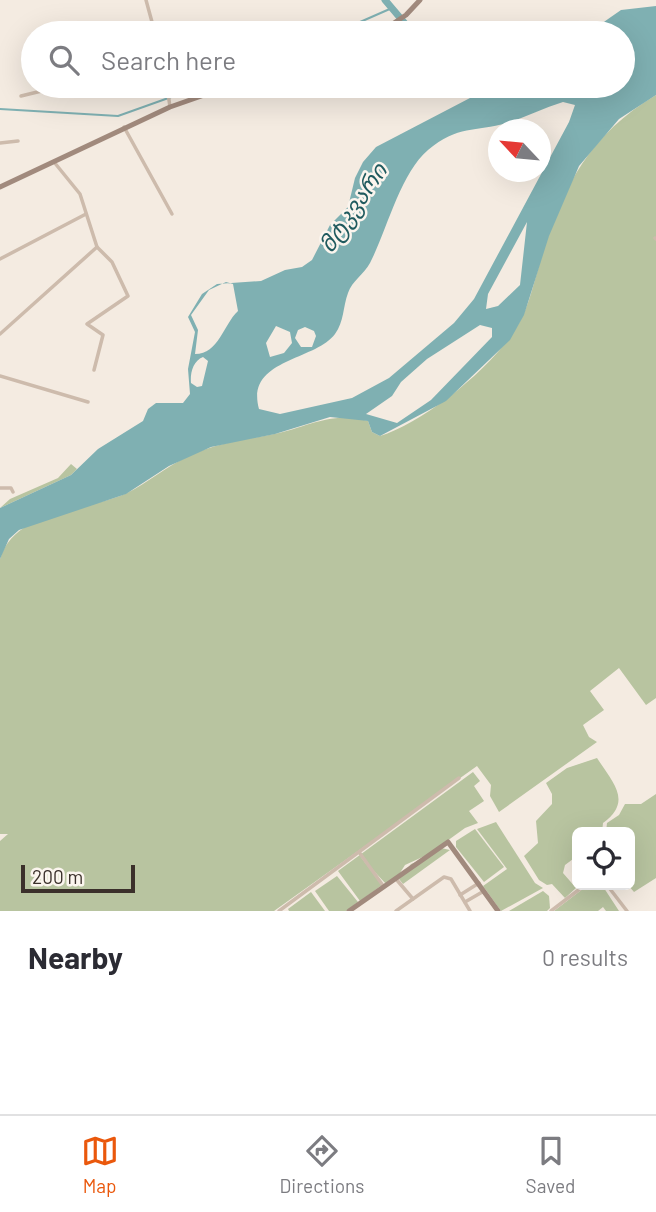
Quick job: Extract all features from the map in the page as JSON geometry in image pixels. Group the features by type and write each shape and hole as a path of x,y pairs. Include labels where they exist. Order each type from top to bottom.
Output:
{"main road":[{"path":"398,21 420,0"},
{"path":"0,187 170,104 190,98"},
{"path":"349,911 448,842 498,911"}],"street":[{"path":"146,0 152,21"},
{"path":"169,98 170,104"},
{"path":"124,127 172,214"},
{"path":"0,143 18,141"},
{"path":"54,162 80,194 97,247 111,262 128,296 87,324 103,335 94,370"},
{"path":"0,259 86,214"},
{"path":"0,334 97,247"},
{"path":"0,376 88,402"},
{"path":"0,488 11,488 13,492"},
{"path":"279,911 459,778"},
{"path":"359,852 384,887"},
{"path":"396,911 444,877 451,879 470,911"},
{"path":"396,879 413,899"},
{"path":"460,895 479,883"},
{"path":"551,911 578,890"},
{"path":"611,890 627,911"},
{"path":"465,903 484,891"}],"green space":[{"path":"656,95 656,698 646,705 619,668 590,691 604,710 583,725 589,737 597,742 499,812 490,796 491,785 477,766 274,911 0,911 0,841 8,834 0,834 0,559 8,543 20,530 36,521 127,493 179,461 208,448 342,418 368,421 372,432 380,436 399,429 440,403 482,369 513,332 528,302 559,208 569,186 596,145 613,127"},
{"path":"71,464 77,469 71,475 0,508 10,499 58,478"},
{"path":"597,758 614,784 619,799 617,807 603,827 572,827 572,860 565,865 563,873 574,890 565,898 552,884 547,885 539,880 524,856 538,843 536,821 552,804 552,794 546,783 567,768"},
{"path":"473,772 480,781 474,786 484,801 469,811 478,823 465,828 429,854 405,865 398,876 386,884 360,856 382,885 360,901 338,871"},
{"path":"656,794 656,878 634,892 635,827 607,827 607,823 619,815 625,804 641,804"},
{"path":"496,822 535,883 543,888 501,911 483,886 507,869 477,829"},
{"path":"475,829 504,867 484,882 456,847 456,841"},
{"path":"441,848 450,850 403,884 399,879 411,864 429,857"},
{"path":"337,876 358,902 346,911 329,911 315,891"},
{"path":"581,890 605,890 619,911 606,911 603,907 598,911 554,911"},
{"path":"543,891 549,896 550,908 547,911 509,911"},
{"path":"311,892 325,911 289,911 288,909"}],"water":[{"name":"მტკვარი","path":"656,6 656,95 619,119 579,166 549,236 524,315 510,340 446,401 380,436 372,432 368,421 330,417 275,434 211,447 169,466 126,494 19,530 9,539 0,559 0,508 71,475 98,449 143,421 148,409 156,403 183,403 190,394 188,369 195,332 188,317 202,294 217,284 223,284 209,290 191,315 198,330 195,354 203,353 215,344 238,311 233,284 230,283 261,281 285,270 302,267 312,260 330,225 348,207 355,178 363,162 376,147 470,98 635,98 635,21 605,21 621,10","holes":["563,102 575,105 551,156 551,182 537,182 474,299 454,323 389,378 352,398 280,414 259,409 257,393 262,380 272,370 313,350 335,334 350,289 370,263 402,188 418,160 428,150 458,133 488,127 488,119 518,119","527,222 520,285 498,306 486,309 488,294","480,325 492,328 492,337 431,400 397,423 366,414 392,396 401,382 427,359","276,326 290,332 292,343 284,353 270,357 266,343","305,327 314,331 316,336 312,347 301,347 295,338 298,330","203,357 208,361 202,386 197,387 191,383 193,368"]}],"waterway":[{"path":"385,0 403,21"},
{"path":"362,21 392,8"},
{"path":"0,109 118,116 168,98"},
{"path":"478,98 481,102"}]}
